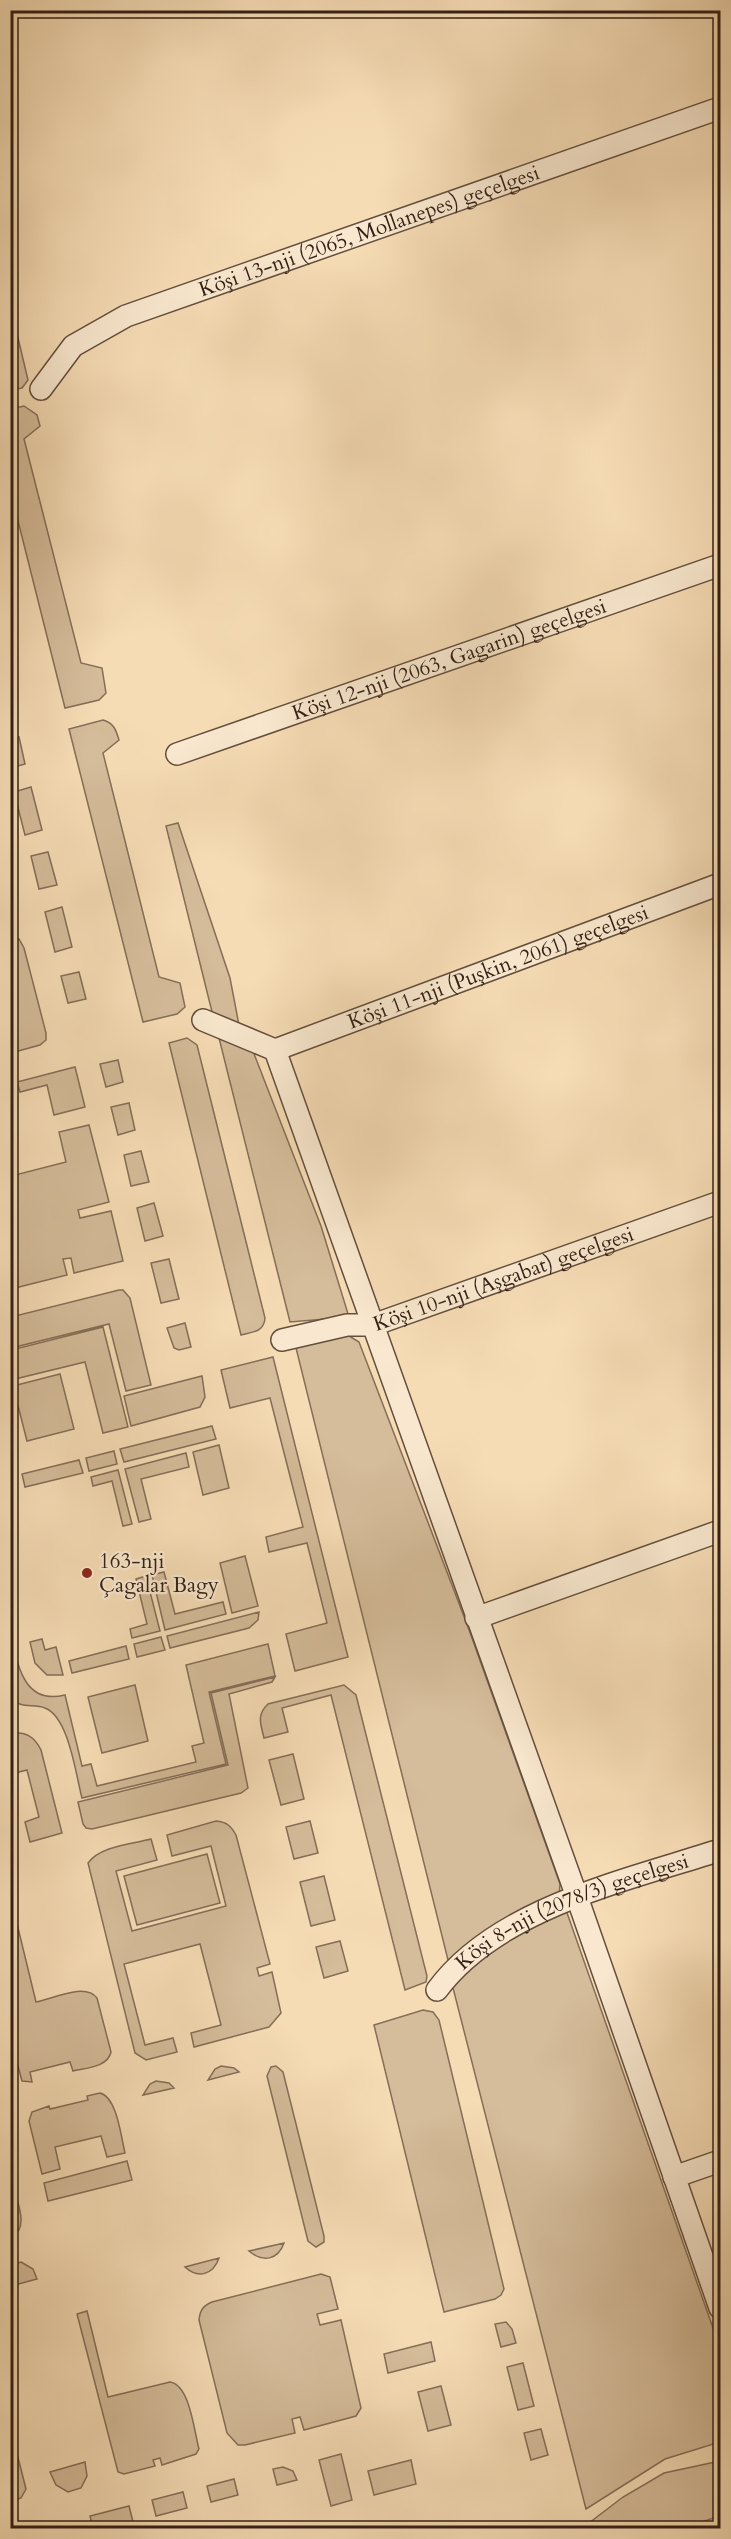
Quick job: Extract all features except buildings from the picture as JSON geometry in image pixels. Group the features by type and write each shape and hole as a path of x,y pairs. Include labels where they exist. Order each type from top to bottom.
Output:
{"street":[{"name":"Köşi 13-nji (2065, Mollanepes) geçelgesi","path":"41,389 73,346 126,316 720,108"},
{"name":"Köşi 12-nji (2063, Gagarin) geçelgesi","path":"177,754 720,565"},
{"name":"Köşi 11-nji (Puşkin, 2061) geçelgesi","path":"275,1050 720,884"},
{"path":"203,1020 275,1050 476,1618 578,1897 720,2308"},
{"name":"Köşi 10-nji (Aşgabat) geçelgesi","path":"282,1340 347,1325 373,1325 720,1202"},
{"path":"476,1618 720,1531"},
{"name":"Köşi 8-nji (2078/3) geçelgesi","path":"437,1990 452,1970 485,1943 527,1919 578,1897 720,1850"},
{"path":"674,2177 720,2161"}],"shaded area":[{"path":"10,304 28,380 22,388 11,390"},
{"path":"24,406 37,415 40,426 24,439 81,663 102,668 106,693 99,700 65,708 11,493 11,409"},
{"path":"103,720 114,727 119,740 103,753 159,977 180,983 185,1007 177,1014 143,1022 69,729"},
{"path":"19,737 25,764 11,768 11,739"},
{"path":"31,787 42,830 25,835 14,792"},
{"path":"178,823 230,978 239,1025 213,1016 166,826"},
{"path":"48,852 57,885 39,889 31,856"},
{"path":"62,907 72,947 55,952 45,912"},
{"path":"11,938 19,939 24,948 46,1040 40,1045 11,1053"},
{"path":"79,972 86,999 68,1003 61,976"},
{"path":"218,1034 251,1046 321,1226 349,1317 290,1322"},
{"path":"187,1038 197,1045 265,1318 260,1329 241,1335 169,1043"},
{"path":"118,1060 123,1082 106,1087 100,1064"},
{"path":"75,1067 85,1107 54,1115 47,1085 20,1092 17,1082"},
{"path":"129,1103 135,1130 118,1135 111,1107"},
{"path":"89,1125 109,1202 78,1210 80,1218 111,1211 123,1261 74,1273 71,1258 63,1259 67,1275 11,1289 11,1176 66,1162 59,1132"},
{"path":"141,1151 149,1182 131,1186 124,1155"},
{"path":"154,1203 163,1236 145,1241 137,1208"},
{"path":"169,1259 179,1299 161,1303 151,1263"},
{"path":"123,1290 130,1298 151,1385 126,1391 109,1324 11,1348 11,1317"},
{"path":"185,1323 191,1347 179,1350 174,1348 167,1328"},
{"path":"103,1327 128,1427 103,1433 85,1362 11,1380 11,1350"},
{"path":"346,1334 359,1342 468,1627 560,1884 559,1896 476,1940 448,1960 296,1348 317,1339"},
{"path":"273,1357 348,1657 295,1671 286,1634 327,1623 307,1543 269,1552 266,1537 303,1527 270,1398 230,1408 221,1370"},
{"path":"60,1374 74,1429 27,1441 13,1386"},
{"path":"202,1376 205,1397 200,1407 131,1426 124,1396"},
{"path":"212,1426 216,1439 124,1462 120,1449"},
{"path":"219,1445 229,1488 203,1495 193,1452"},
{"path":"114,1451 117,1464 89,1471 86,1458"},
{"path":"186,1453 189,1467 141,1479 151,1519 139,1522 125,1469"},
{"path":"79,1460 83,1473 25,1487 22,1474"},
{"path":"118,1470 132,1524 123,1526 112,1481 93,1486 91,1477"},
{"path":"245,1556 258,1606 232,1613 220,1563"},
{"path":"164,1572 175,1614 223,1602 226,1614 165,1630 152,1575"},
{"path":"146,1576 160,1631 132,1638 130,1629 147,1624 136,1579"},
{"path":"259,1612 258,1620 249,1628 170,1648 167,1636"},
{"path":"11,1636 20,1670 32,1689 51,1697 65,1695 82,1766 91,1764 97,1786 196,1762 192,1746 204,1743 186,1665 268,1644 275,1676 209,1692 226,1764 82,1798 70,1748 60,1723 45,1708 23,1705 11,1697"},
{"path":"161,1637 165,1650 137,1657 134,1644"},
{"path":"42,1639 45,1650 56,1647 63,1675 47,1675 35,1663 30,1642"},
{"path":"126,1646 129,1659 72,1673 69,1661"},
{"path":"275,1677 272,1682 229,1694 248,1788 241,1793 92,1829 86,1828 78,1802 228,1765 211,1693"},
{"path":"135,1685 148,1741 102,1753 88,1697"},
{"path":"344,1685 356,1695 427,1976 426,1982 405,1990 331,1695 282,1708 288,1732 264,1738 261,1724 262,1712 268,1704"},
{"path":"11,1733 29,1736 41,1750 62,1833 30,1842 25,1822 39,1817 27,1770 11,1774"},
{"path":"293,1754 304,1799 281,1805 269,1760"},
{"path":"216,1821 228,1825 236,1835 270,1964 257,1968 259,1976 272,1972 281,2013 269,2027 194,2047 191,2033 221,2025 200,1944 124,1964 145,2045 173,2038 177,2052 146,2060 135,2053 88,1863 93,1857 108,1849 151,1839 157,1860 116,1871 132,1931 226,1906 211,1846 172,1856 167,1835"},
{"path":"310,1821 318,1853 294,1859 286,1827"},
{"path":"207,1854 220,1903 137,1925 124,1876"},
{"path":"324,1876 335,1920 311,1926 300,1882"},
{"path":"11,1899 36,2002 77,1991 92,1993 97,1998 111,2052 106,2061 101,2064 73,2071 70,2062 30,2072 32,2082 22,2081 11,2040"},
{"path":"566,1910 720,2348 720,2442 665,2459 586,2509 452,1984 493,1949"},
{"path":"340,1941 348,1971 324,1978 316,1947"},
{"path":"423,2010 433,2012 439,2020 504,2289 495,2299 444,2312 374,2025"},
{"path":"221,2066 234,2068 239,2072 208,2080 215,2069"},
{"path":"276,2066 283,2072 324,2236 324,2242 316,2247 308,2241 267,2076 271,2067"},
{"path":"156,2081 169,2083 174,2088 143,2095 150,2084"},
{"path":"100,2093 111,2102 125,2153 107,2157 101,2136 55,2147 60,2169 42,2174 29,2121 32,2112 49,2106 50,2109 88,2100 87,2096"},
{"path":"127,2161 132,2180 48,2201 44,2183"},
{"path":"11,2185 13,2185 21,2221 20,2228 11,2238"},
{"path":"284,2243 278,2253 270,2258 254,2255 249,2251"},
{"path":"219,2258 213,2268 205,2273 195,2273 185,2267"},
{"path":"21,2262 33,2269 37,2279 11,2286 11,2265"},
{"path":"321,2274 330,2277 338,2309 317,2314 320,2325 341,2320 361,2408 356,2416 304,2430 300,2417 292,2419 295,2433 238,2445 227,2433 199,2320 201,2311 212,2302"},
{"path":"87,2311 108,2397 170,2382 177,2385 187,2400 190,2410 199,2449 196,2454 162,2465 160,2458 153,2460 155,2466 124,2474 118,2472 77,2314"},
{"path":"506,2322 512,2329 516,2343 501,2347 495,2324"},
{"path":"431,2342 435,2361 388,2373 384,2354"},
{"path":"523,2363 534,2406 518,2410 507,2367"},
{"path":"441,2386 451,2425 428,2431 418,2392"},
{"path":"541,2429 548,2455 531,2460 524,2433"},
{"path":"11,2430 26,2489 21,2498 11,2502"},
{"path":"341,2454 352,2500 331,2506 319,2460"},
{"path":"411,2460 416,2484 374,2495 368,2471"},
{"path":"720,2461 720,2516 683,2528 590,2528 589,2523 623,2497 664,2473"},
{"path":"85,2462 87,2476 81,2488 68,2492 56,2485 50,2472"},
{"path":"283,2467 293,2471 297,2480 277,2485 273,2469"},
{"path":"234,2479 238,2495 211,2502 207,2486"},
{"path":"183,2492 187,2508 156,2516 152,2500"},
{"path":"129,2506 133,2522 106,2528 93,2528 90,2516"}],"place":[{"name":"163-nji Çagalar Bagy","path":"87,1573"}]}
